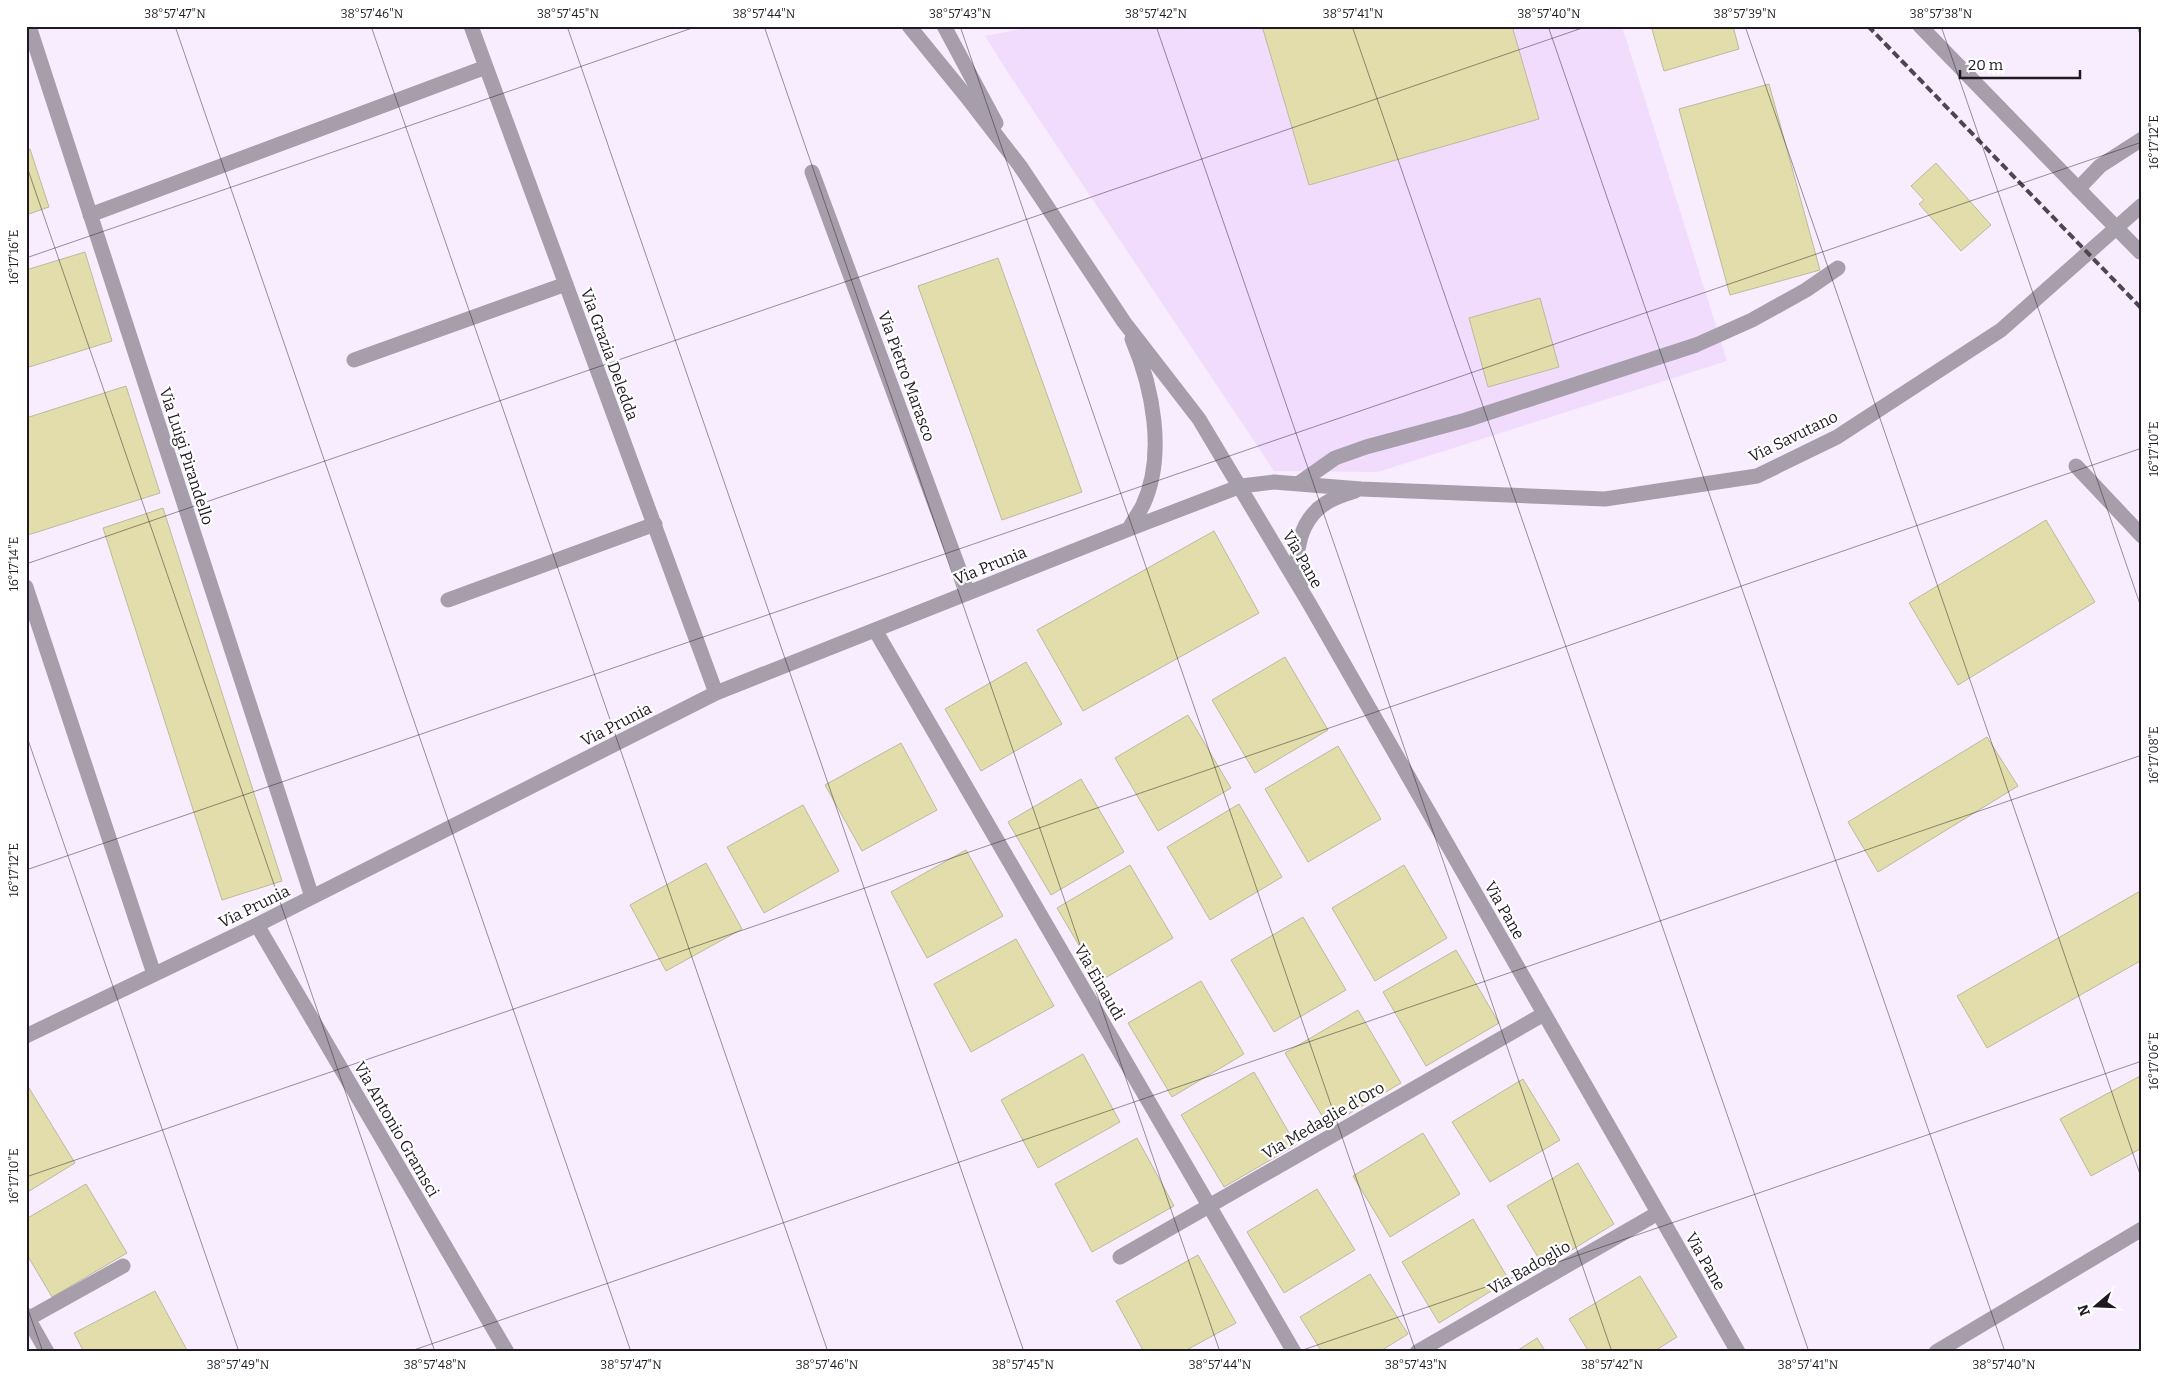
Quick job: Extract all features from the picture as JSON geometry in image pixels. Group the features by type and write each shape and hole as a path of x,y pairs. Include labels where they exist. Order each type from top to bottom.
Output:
{"street":[{"name":"Via Luigi Pirandello","path":"28,26 312,897"},
{"name":"Via Grazia Deledda","path":"471,26 716,693"},
{"path":"909,26 1020,166 1124,322 1148,384 1154,413 1154,451 1150,486 1143,506 1129,529"},
{"path":"944,26 1020,166"},
{"path":"1920,26 2141,253"},
{"path":"90,215 486,67"},
{"path":"2078,189 2100,166 2142,139"},
{"name":"Via Pietro Marasco","path":"812,172 968,593"},
{"name":"Via Savutano","path":"1298,484 1361,489 1605,499 1757,476 1837,437 2001,330 2142,205"},
{"path":"1298,484 1335,458 1350,452 1466,420 1696,345 1752,320 1806,290 1838,268"},
{"path":"354,360 566,284"},
{"name":"Via Pane","path":"1124,322 1199,419 1241,486 1738,1352"},
{"path":"2076,466 2142,536"},
{"name":"Via Prunia","path":"26,1036 257,925 716,693 1241,486 1274,482 1298,484"},
{"path":"1308,604 1297,565 1298,548 1302,532 1324,504 1339,496 1361,489"},
{"path":"448,600 654,524"},
{"path":"26,588 154,974"},
{"name":"Via Einaudi","path":"875,630 1294,1352"},
{"name":"Via Antonio Gramsci","path":"257,925 507,1352"},
{"name":"Via Medaglie d'Oro","path":"1120,1257 1544,1014"},
{"name":"Via Badoglio","path":"1417,1352 1658,1213"},
{"path":"1936,1352 2142,1229"},
{"path":"47,1352 27,1318 123,1266"}],"shaded area":[{"path":"1036,26 1622,26 1727,361 1378,472 1274,471 985,36"}],"building":[{"path":"1262,26 1512,26 1539,119 1309,185"},
{"path":"1651,26 1733,26 1739,49 1664,71"},
{"path":"1769,84 1820,270 1730,295 1679,109"},
{"path":"30,149 49,207 26,215 26,150"},
{"path":"1936,163 1991,225 1961,251 1919,204 1924,200 1911,186"},
{"path":"85,252 112,341 26,368 26,270"},
{"path":"998,258 1082,492 1002,520 918,286"},
{"path":"1540,298 1559,367 1488,387 1469,318"},
{"path":"126,386 160,493 28,535 26,528 26,418"},
{"path":"163,508 282,881 222,900 103,528"},
{"path":"2046,520 2095,602 1958,685 1909,603"},
{"path":"1214,531 1259,613 1083,711 1037,630"},
{"path":"1285,657 1328,730 1255,773 1212,700"},
{"path":"1026,662 1062,724 981,771 945,709"},
{"path":"1188,715 1231,788 1158,831 1115,758"},
{"path":"1987,737 2018,786 1878,872 1848,822"},
{"path":"901,743 937,810 862,851 825,785"},
{"path":"1338,746 1381,819 1308,862 1265,789"},
{"path":"1081,779 1124,852 1051,895 1008,822"},
{"path":"1239,804 1282,877 1210,920 1167,847"},
{"path":"803,805 839,871 764,913 727,847"},
{"path":"966,850 1003,916 927,958 891,892"},
{"path":"706,863 742,929 666,971 630,905"},
{"path":"1130,865 1173,938 1100,981 1057,908"},
{"path":"1404,865 1447,938 1375,981 1332,908"},
{"path":"2142,890 2142,960 1987,1048 1957,996"},
{"path":"1303,917 1346,990 1274,1032 1231,960"},
{"path":"1016,939 1054,1006 971,1052 934,984"},
{"path":"1456,950 1499,1023 1426,1066 1383,992"},
{"path":"1201,981 1244,1054 1172,1097 1128,1023"},
{"path":"1358,1010 1401,1083 1328,1126 1285,1053"},
{"path":"1083,1054 1120,1122 1038,1168 1001,1100"},
{"path":"1254,1072 1296,1145 1224,1187 1181,1115"},
{"path":"2142,1075 2142,1148 2091,1176 2060,1119"},
{"path":"1523,1079 1560,1140 1490,1182 1452,1122"},
{"path":"29,1088 75,1163 26,1193 26,1089"},
{"path":"1423,1133 1460,1194 1390,1237 1353,1176"},
{"path":"1137,1138 1174,1206 1092,1252 1055,1184"},
{"path":"1578,1163 1614,1224 1544,1267 1507,1206"},
{"path":"86,1184 127,1253 52,1297 26,1253 26,1219"},
{"path":"1317,1189 1355,1250 1284,1293 1247,1232"},
{"path":"1473,1219 1509,1280 1439,1323 1402,1262"},
{"path":"1198,1255 1236,1323 1183,1352 1144,1352 1116,1301"},
{"path":"1370,1274 1408,1334 1379,1352 1322,1352 1300,1317"},
{"path":"1640,1276 1677,1337 1653,1352 1589,1352 1569,1319"},
{"path":"155,1291 188,1352 84,1352 74,1333"},
{"path":"1537,1338 1546,1352 1515,1352"}],"railway":[{"path":"1868,26 2142,309"}]}
